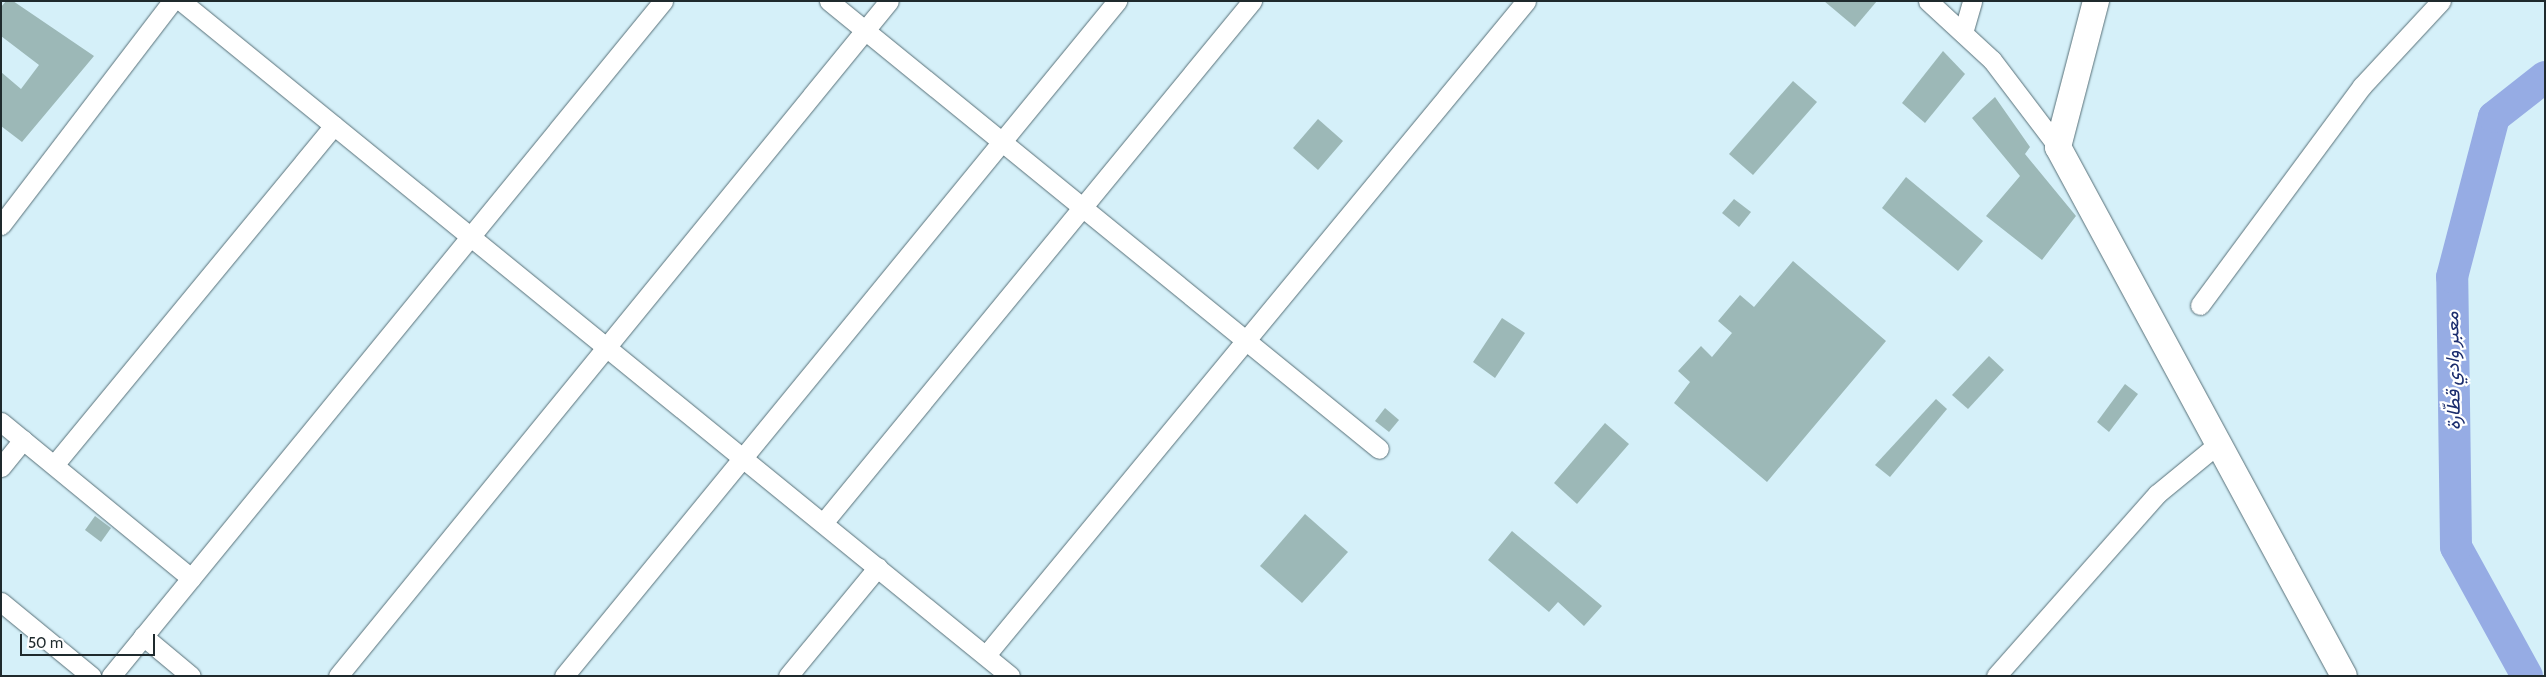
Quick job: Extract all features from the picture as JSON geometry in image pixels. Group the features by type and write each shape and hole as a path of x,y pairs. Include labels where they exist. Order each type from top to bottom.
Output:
{"street":[{"path":"1,225 172,1"},
{"path":"182,1 1010,676"},
{"path":"111,676 663,1"},
{"path":"829,1 1379,448"},
{"path":"338,676 889,1"},
{"path":"564,676 1116,1"},
{"path":"823,523 1252,1"},
{"path":"986,655 1526,1"},
{"path":"1928,1 1964,33 2023,96 2058,147 2344,676"},
{"path":"1964,33 1972,1"},
{"path":"2058,147 2096,1"},
{"path":"2200,305 2362,86 2441,1"},
{"path":"54,465 334,125"},
{"path":"1,422 191,578"},
{"path":"1,467 24,440"},
{"path":"1996,676 2157,494 2219,443"},
{"path":"788,676 878,567"},
{"path":"1,602 91,676"},
{"path":"143,636 191,676"}],"building":[{"path":"6,1 13,1 94,56 22,142 1,126 1,72 21,89 39,65 1,36 1,7"},
{"path":"1824,1 1877,1 1855,27"},
{"path":"1943,51 1965,74 1925,123 1902,103"},
{"path":"1793,81 1817,102 1753,175 1729,154"},
{"path":"1995,97 2030,147 2025,154 2076,216 2042,260 1986,216 2020,176 1972,118"},
{"path":"1318,119 1343,141 1318,170 1293,148"},
{"path":"1906,177 1983,241 1958,271 1882,208"},
{"path":"1734,199 1751,212 1739,227 1722,213"},
{"path":"1793,261 1886,341 1767,482 1674,403 1690,382 1678,371 1701,346 1712,357 1732,333 1718,321 1740,295 1754,307"},
{"path":"1502,318 1525,333 1495,378 1473,362"},
{"path":"1989,356 2004,370 1968,409 1952,395"},
{"path":"2125,384 2138,394 2109,432 2097,422"},
{"path":"1936,399 1947,409 1890,477 1875,465"},
{"path":"1385,408 1399,420 1389,432 1375,421"},
{"path":"1605,423 1629,444 1577,504 1554,483"},
{"path":"1305,514 1348,552 1302,603 1260,566"},
{"path":"95,516 111,528 101,542 85,530"},
{"path":"1512,531 1602,606 1584,626 1558,602 1549,612 1488,560"}],"waterway":[{"name":"معبر وادي قطّارة","path":"2527,676 2456,547 2452,277 2494,117 2545,77"}]}
